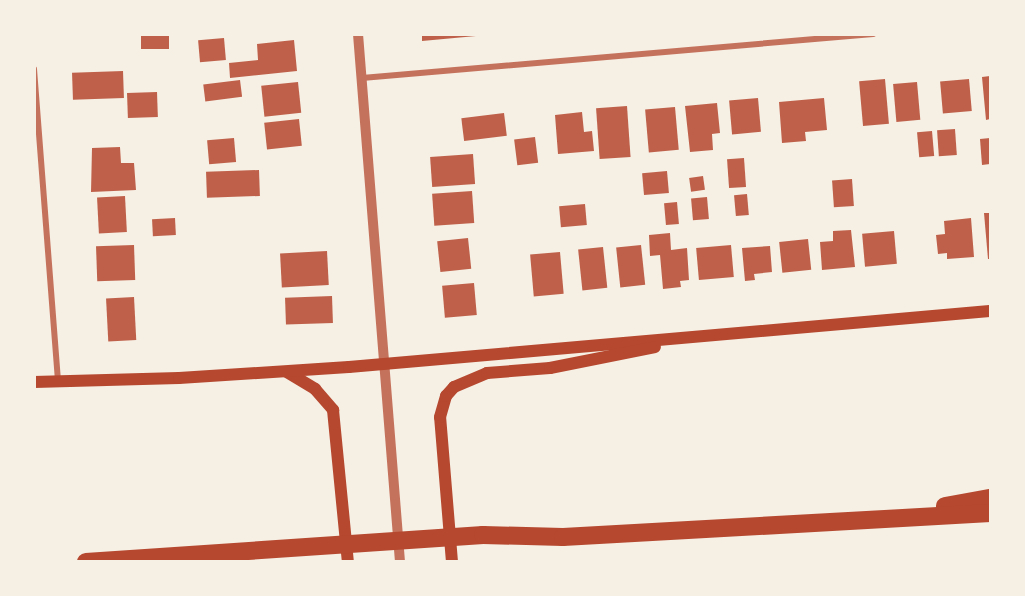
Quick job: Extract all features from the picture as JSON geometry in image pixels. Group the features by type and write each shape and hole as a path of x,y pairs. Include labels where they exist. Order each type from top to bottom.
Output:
{"highway":[{"path":"861,520 990,498"},
{"path":"86,561 483,535 563,537 990,513"}],"main road":[{"path":"34,382 286,371 383,364 990,311"},
{"path":"452,561 442,405 454,387 478,375 550,368 721,334"},
{"path":"286,371 315,389 333,410 348,561"}],"street":[{"path":"358,34 400,561"},
{"path":"362,78 873,34"},
{"path":"34,69 58,381"}],"building":[{"path":"141,34 169,34 169,49 141,49"},
{"path":"422,34 476,34 476,36 422,41"},
{"path":"224,38 226,60 200,62 198,40"},
{"path":"294,40 297,71 230,78 229,63 258,60 257,44"},
{"path":"123,71 124,98 73,100 72,73"},
{"path":"990,76 990,119 986,120 982,77"},
{"path":"885,79 889,124 863,126 859,81"},
{"path":"969,79 972,111 943,113 940,82"},
{"path":"240,80 242,97 205,101 203,85"},
{"path":"298,82 301,113 264,117 261,86"},
{"path":"917,82 920,120 896,122 893,84"},
{"path":"157,92 158,117 128,118 127,93"},
{"path":"758,98 761,132 732,134 729,101"},
{"path":"824,98 827,130 805,132 806,141 782,143 779,102"},
{"path":"717,103 720,133 712,134 713,150 690,152 685,106"},
{"path":"627,106 631,157 600,159 596,108"},
{"path":"675,107 679,150 649,152 645,110"},
{"path":"582,112 584,132 592,131 594,151 558,154 555,115"},
{"path":"504,113 507,136 464,141 461,118"},
{"path":"299,119 302,146 267,150 264,123"},
{"path":"955,129 957,155 939,156 937,130"},
{"path":"932,131 934,156 919,157 917,132"},
{"path":"535,137 538,163 517,165 514,140"},
{"path":"234,138 236,162 209,164 207,140"},
{"path":"990,138 990,164 982,165 980,139"},
{"path":"120,147 121,163 134,163 136,190 91,192 92,148"},
{"path":"473,154 475,184 432,187 430,157"},
{"path":"744,158 746,187 729,188 727,159"},
{"path":"259,170 260,196 207,198 206,172"},
{"path":"667,171 669,193 644,195 642,173"},
{"path":"703,176 705,190 691,192 689,178"},
{"path":"852,179 854,206 834,207 832,180"},
{"path":"472,191 474,223 434,226 432,194"},
{"path":"747,194 749,215 736,216 734,195"},
{"path":"125,196 127,232 99,233 97,197"},
{"path":"707,197 709,219 693,220 691,198"},
{"path":"677,202 679,224 666,225 664,203"},
{"path":"585,204 587,225 561,227 559,206"},
{"path":"984,213 990,213 990,259 988,259"},
{"path":"175,218 176,235 153,236 152,219"},
{"path":"971,218 974,257 947,259 947,253 938,254 936,235 945,234 944,221"},
{"path":"851,230 855,267 822,270 820,242 833,241 833,231"},
{"path":"894,231 897,264 865,267 862,234"},
{"path":"670,233 671,250 687,248 689,280 680,281 681,287 663,289 660,255 650,256 649,235"},
{"path":"468,238 471,269 440,272 437,241"},
{"path":"808,239 811,270 782,273 779,242"},
{"path":"134,245 135,280 97,281 96,246"},
{"path":"641,245 645,285 620,287 616,248"},
{"path":"731,245 734,277 699,280 696,248"},
{"path":"770,246 772,272 754,274 755,280 745,281 742,248"},
{"path":"603,247 607,288 582,290 578,250"},
{"path":"327,251 329,285 282,287 280,253"},
{"path":"560,252 564,294 534,296 530,255"},
{"path":"474,283 477,315 445,318 442,286"},
{"path":"332,296 333,323 286,325 285,298"},
{"path":"134,297 136,340 108,341 106,298"}]}
